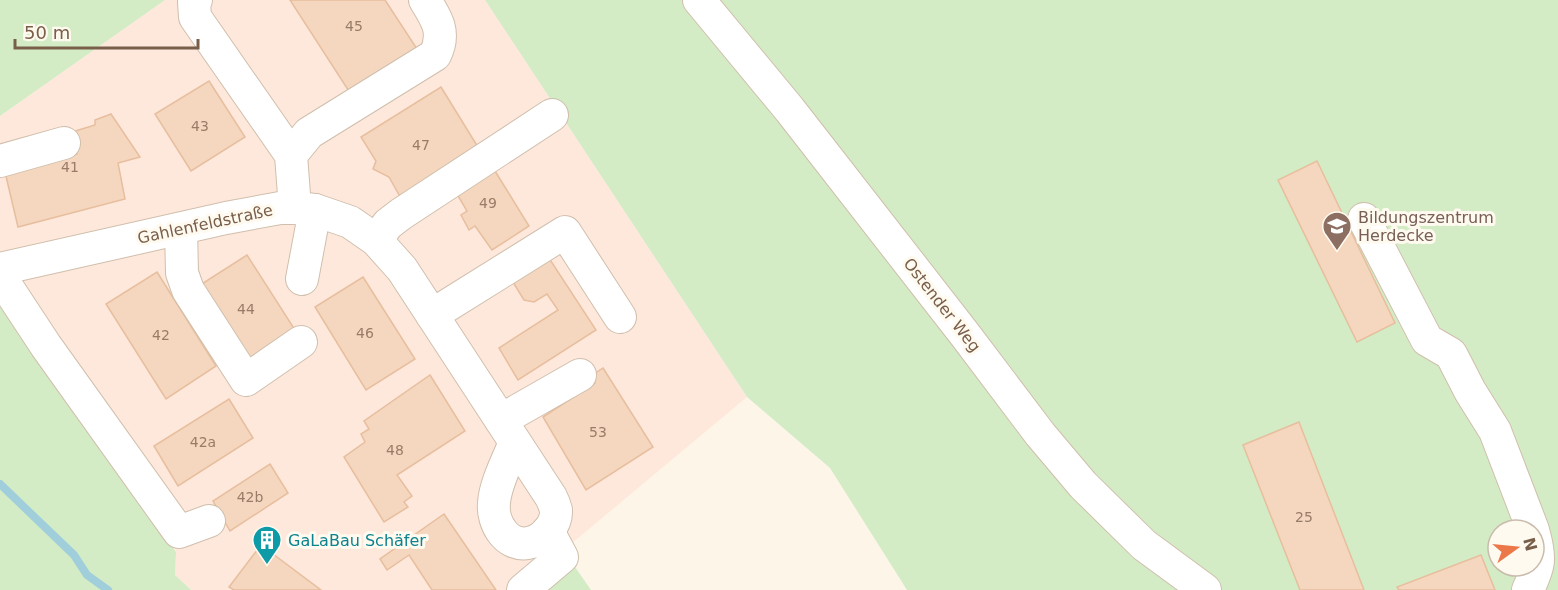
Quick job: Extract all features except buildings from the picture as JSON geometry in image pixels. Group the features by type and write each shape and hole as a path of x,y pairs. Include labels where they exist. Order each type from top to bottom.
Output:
{"street":[{"path":"196,0 194,2 195,17 291,155 305,209 302,279"},
{"path":"291,155 309,133 435,55 441,35 438,23 425,0"},
{"name":"Ostender Weg","path":"699,0 790,110 1040,434 1083,485 1144,545 1205,590"},
{"path":"376,240 388,224 401,214 552,115"},
{"path":"0,161 64,143"},
{"name":"Gahlenfeldstraße","path":"0,269 269,210 305,209 350,222 376,240 402,269 551,497 556,510 553,523 548,531"},
{"path":"1365,219 1427,340 1451,354 1494,431 1528,518"},
{"path":"181,229 182,273 188,290 246,380 300,342"},
{"path":"432,315 565,232 620,317"},
{"path":"0,276 46,346 178,532 209,521"},
{"path":"523,590 562,557 548,531 528,543 517,542 508,538 500,529 495,518 493,506 508,431 580,375"}],"shaded area":[{"path":"165,0 485,0 747,397 516,590 191,590 175,575 176,551 0,302 0,116"}],"green space":[{"path":"0,0 165,0 0,116"},
{"path":"485,0 1558,0 1558,590 907,590 830,468 747,397"},
{"path":"0,302 176,552 175,575 191,590 0,590"},
{"path":"564,551 591,590 516,590"}],"waterway":[{"path":"0,484 74,555 87,575 108,590"}],"place":[{"name":"Bildungszentrum Herdecke","path":"1337,252"},
{"name":"GaLaBau Schäfer","path":"267,566"}]}
